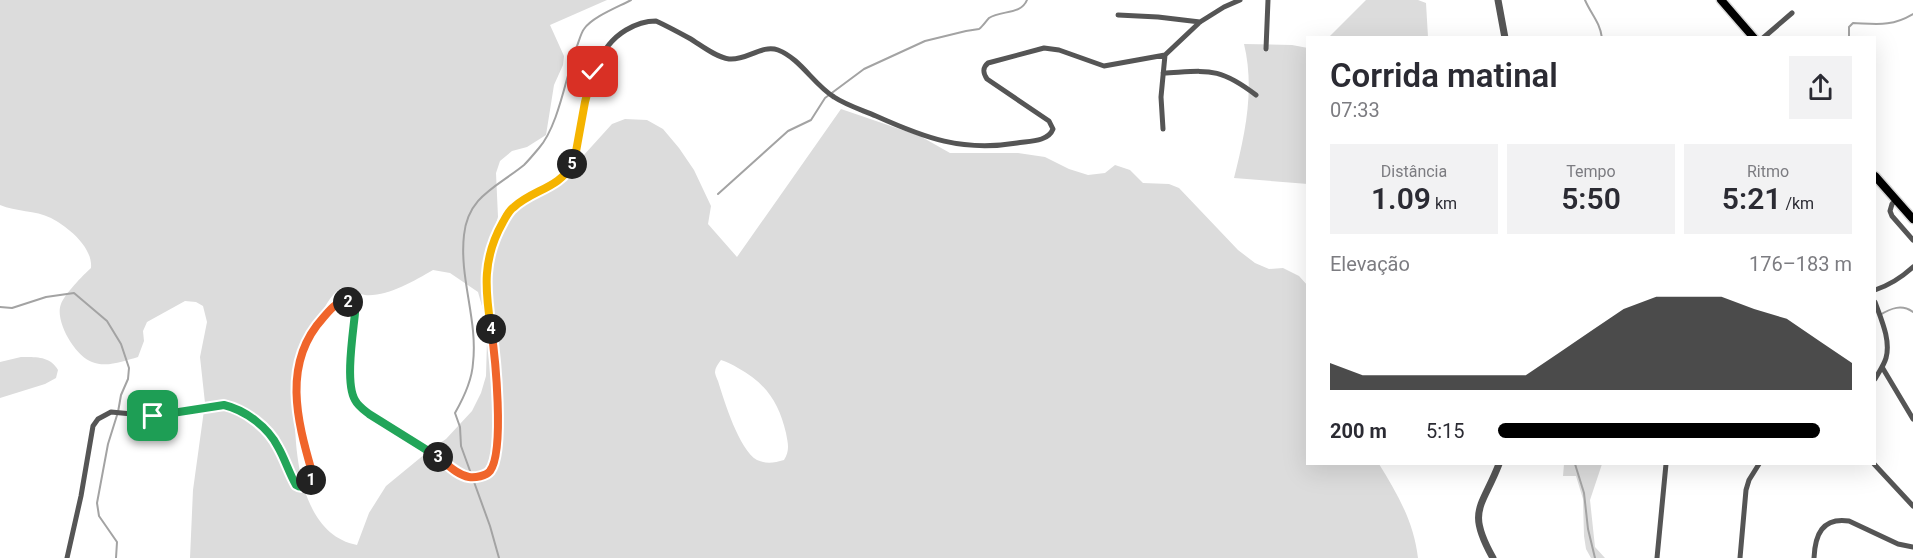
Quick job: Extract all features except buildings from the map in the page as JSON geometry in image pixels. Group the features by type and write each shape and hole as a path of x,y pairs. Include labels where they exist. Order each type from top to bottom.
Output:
{"main road":[{"path":"1721,0 1752,36"},
{"path":"1876,177 1913,219"}],"street":[{"path":"67,558 93,426 98,419 111,412 153,416 224,405 234,408 259,424 274,440 296,485 299,487 308,484 312,479 312,472 297,416 298,369 301,355 310,335 332,308 343,301 349,302 354,309 351,389 359,406 435,454 458,473 470,478 488,473 494,462 498,408 495,359 485,291 489,258 496,235 513,207 554,184 568,171 575,157 593,72 602,54 616,36 633,26 647,21 656,21 729,59 769,49 777,50 789,56 814,81 840,101 946,142 978,147 1003,146 1044,139 1052,134 1053,129 1052,124 1046,119 987,79 983,70 988,63 1052,48 1097,64 1113,65 1165,55 1200,22 1240,0"},
{"path":"1266,49 1268,0"},
{"path":"1498,0 1505,36"},
{"path":"1765,36 1792,13"},
{"path":"1118,15 1200,22"},
{"path":"1163,129 1161,97 1165,55"},
{"path":"1163,73 1200,71 1222,73 1256,95"},
{"path":"1896,200 1890,211 1892,216 1913,240"},
{"path":"1876,290 1900,278 1913,267"},
{"path":"1876,305 1887,342 1886,358 1876,377"},
{"path":"1882,367 1913,419"},
{"path":"1493,558 1479,528 1479,513 1484,494 1498,465"},
{"path":"1657,558 1666,465"},
{"path":"1740,558 1746,490 1758,465"},
{"path":"1875,465 1913,506"},
{"path":"1814,558 1815,546 1822,528 1828,523 1842,520 1849,521 1898,544 1913,547"}],"shaded area":[{"path":"0,0 607,0 550,25 564,56 563,65 554,85 546,135 527,147 512,151 500,161 496,173 498,217 494,231 525,197 540,187 563,178 612,124 625,119 647,120 663,129 679,148 694,170 711,206 708,224 737,257 841,109 920,136 950,153 1018,153 1045,157 1069,169 1088,175 1105,173 1115,165 1130,170 1143,183 1169,184 1179,188 1238,250 1255,263 1269,269 1283,268 1299,276 1306,284 1306,465 1380,465 1409,520 1418,558 190,558 193,490 205,403 200,357 207,322 203,306 196,302 185,301 147,322 143,331 144,341 138,357 109,364 97,364 86,359 68,338 60,311 66,296 91,268 88,253 72,232 51,218 0,205","holes":["433,270 450,273 478,292 484,313 487,340 486,376 481,393 472,411 446,439 386,486 369,513 357,545 338,538 323,525 312,508 299,467 294,387 295,377 305,349 322,312 341,288 359,294 373,295 400,287","721,360 756,380 775,403 783,422 788,444 784,460 770,463 757,460 750,455 738,436 715,374"]},
{"path":"1366,0 1418,0 1426,3 1428,36 1330,36"},
{"path":"1244,44 1292,45 1306,48 1306,184 1234,178 1245,129 1249,95"},
{"path":"21,357 42,358 51,362 58,370 56,378 45,384 0,398 0,362"},
{"path":"1564,465 1602,465 1590,500 1595,547 1605,558 1591,558 1586,549 1583,499 1576,476 1563,476"}],"waterway":[{"path":"499,558 461,446 460,427 455,413 469,383 473,363 473,331 463,251 467,222 471,211 485,194 524,165 546,138 557,113 584,29 599,16 631,0"},
{"path":"718,194 788,131 811,120 825,98 864,69 925,41 979,29 989,18 1016,10 1027,0"},
{"path":"1585,0 1602,36"},
{"path":"1849,36 1849,27 1853,23 1891,23 1913,14"},
{"path":"0,307 12,308 46,297 74,293 107,321 121,344 129,368 128,379 121,395 108,444 97,503 99,516 117,542 116,558"},
{"path":"1880,315 1896,308 1905,308 1913,312"},
{"path":"1575,465 1584,493 1588,529 1595,558"}],"route":[{"path":"153,416 224,405 234,408 249,416 269,434 279,448 296,485 303,487 311,482 312,472 297,416 296,390 301,355 306,342 320,321 337,304 343,301 349,302 353,305 355,313 351,352 351,389 359,406 435,454 458,473 470,478 488,473 494,462 498,408 495,359 485,291 489,258 496,235 513,207 554,184 568,171 575,157 593,72"}]}
